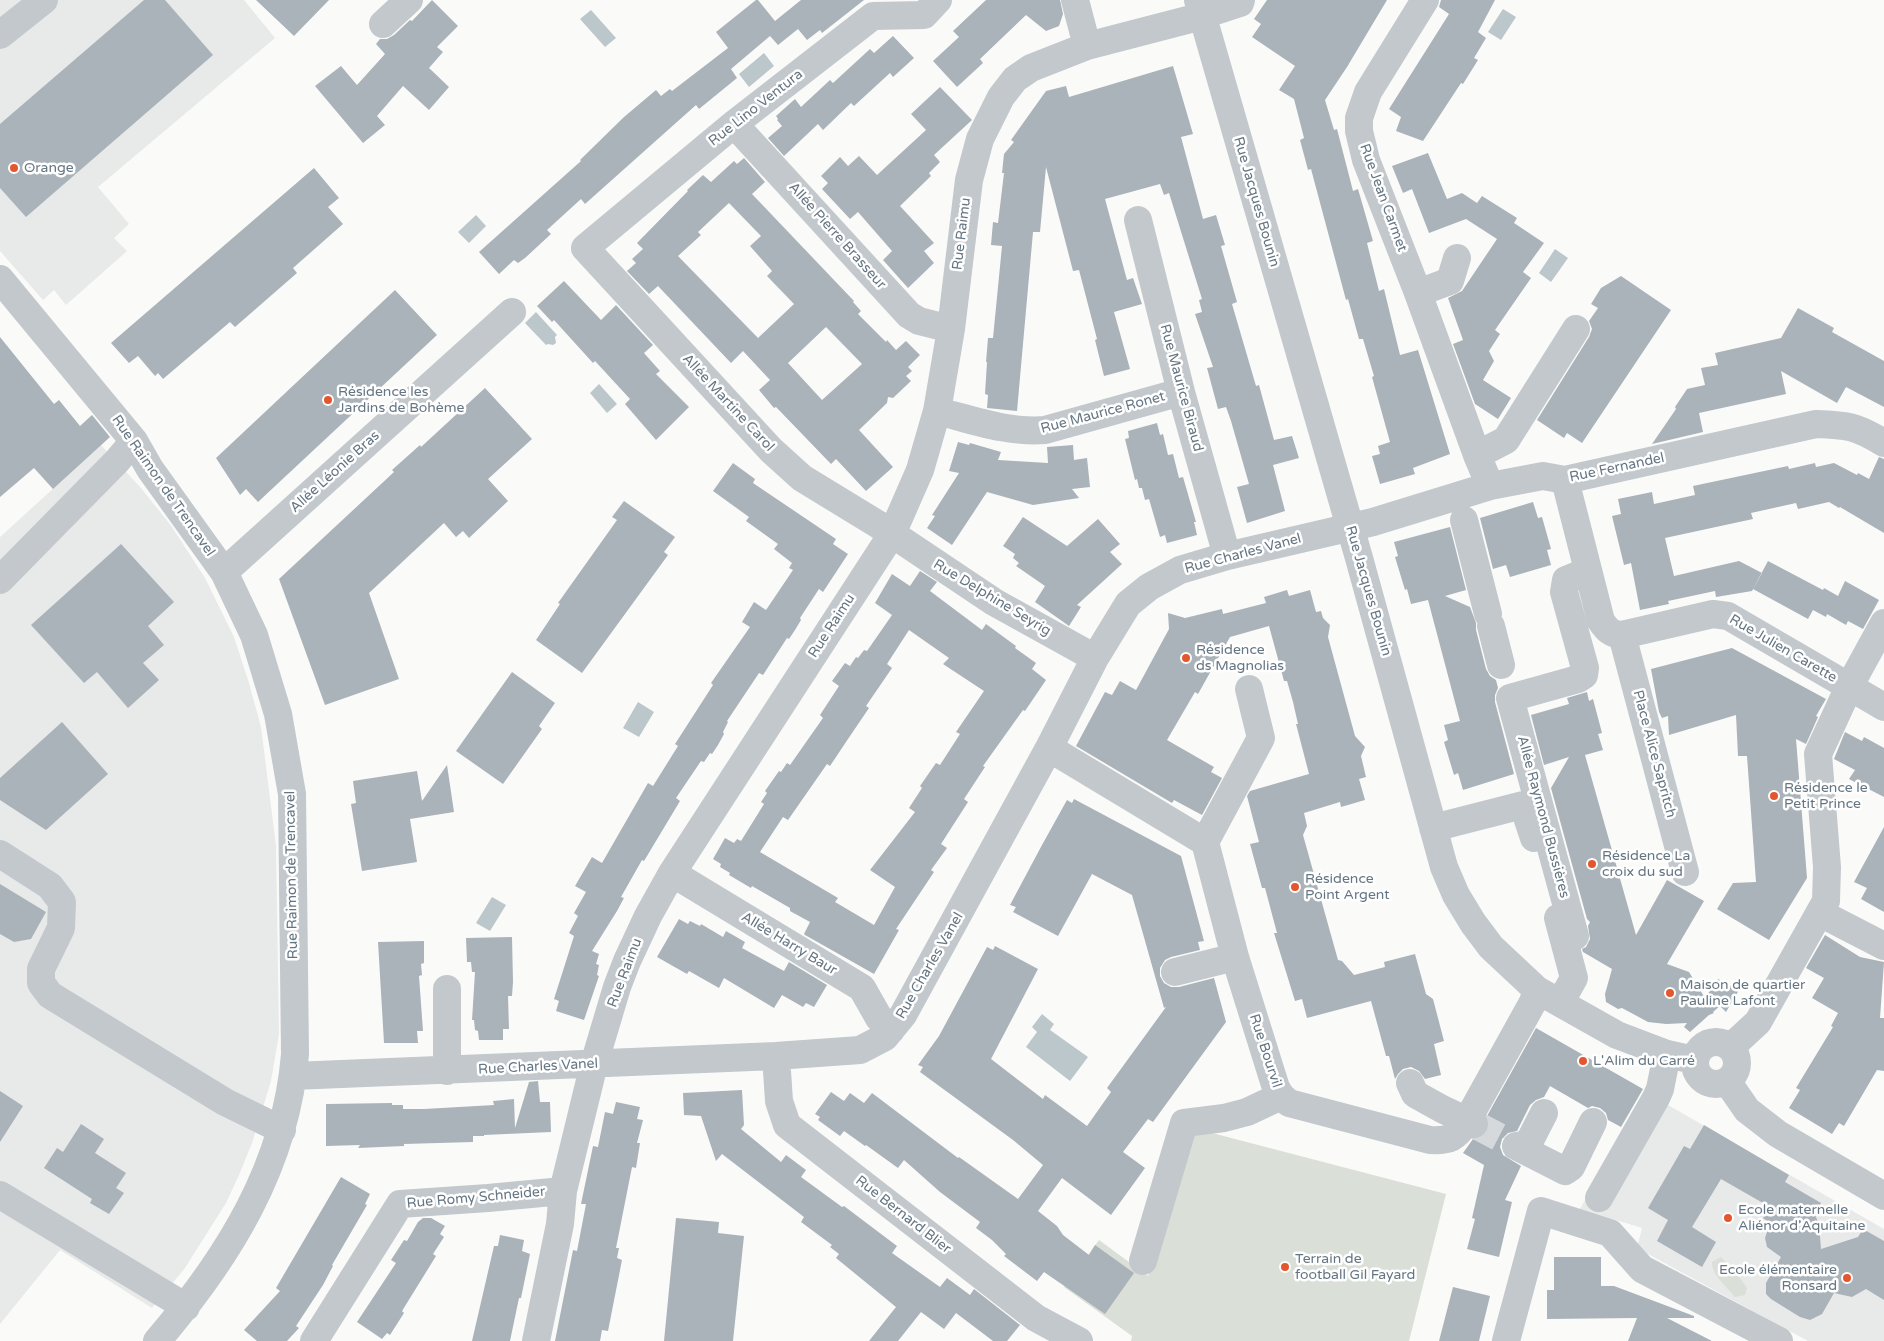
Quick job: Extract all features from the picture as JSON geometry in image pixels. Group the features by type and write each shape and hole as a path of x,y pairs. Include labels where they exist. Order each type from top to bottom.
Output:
{"street":[{"path":"0,35 44,0"},
{"path":"383,24 409,0"},
{"name":"Rue Lino Ventura","path":"585,248 734,124 873,16 924,15 938,0"},
{"path":"1075,0 1087,46"},
{"name":"Rue Raimu","path":"536,1341 560,1224 563,1190 594,1064 626,961 672,873 892,534 920,470 937,411 951,328 969,180 980,139 1001,98 1015,78 1031,68 1087,46 1200,8 1240,3 1241,0"},
{"name":"Rue Jean Carmet","path":"1425,0 1374,81 1363,102 1359,118 1359,131 1366,160 1490,486"},
{"name":"Rue Jacques Bounin","path":"1200,8 1350,528 1444,867 1456,895 1472,923 1491,947 1549,997 1617,1035 1667,1054 1694,1060"},
{"name":"Allée Pierre Brasseur","path":"734,124 909,315 919,321 951,328"},
{"name":"Rue Maurice Biraud","path":"1138,220 1181,392 1227,556"},
{"name":"Allée Martine Carol","path":"585,248 771,450 802,478 892,534"},
{"path":"1418,293 1450,281 1457,258"},
{"name":"Rue Raimon de Trencavel","path":"0,279 134,441 150,469 224,572 254,635 278,714 292,794 294,1054 293,1076 282,1130 252,1206 210,1276 157,1341"},
{"name":"Allée Léonie Bras","path":"224,572 512,312"},
{"path":"1477,455 1506,440 1576,329"},
{"name":"Rue Maurice Ronet","path":"937,411 1007,429 1045,430 1181,392"},
{"name":"Rue Fernandel","path":"1350,528 1490,486 1543,476 1565,480 1816,424 1846,425 1862,430 1884,443"},
{"path":"0,580 117,461 134,441"},
{"path":"1565,480 1601,621 1606,629 1613,634 1622,635"},
{"name":"Allée Raymond Bussières","path":"1464,520 1505,680 1575,936"},
{"name":"Rue Charles Vanel","path":"293,1076 776,1056 860,1050 884,1037 903,1015 1049,748 1095,658 1128,604 1142,593 1180,570 1227,556 1350,528"},
{"name":"Rue Delphine Seyrig","path":"892,534 994,602 1095,658"},
{"path":"1505,680 1578,679 1584,675 1585,668 1564,592 1564,585 1566,580 1588,571"},
{"name":"Rue Julien Carette","path":"1622,635 1713,614 1728,616 1884,707"},
{"path":"1731,1047 1758,1022 1826,901 1828,889 1818,754 1849,686 1884,623"},
{"name":"Place Alice Sapritch","path":"1622,635 1685,872"},
{"path":"1049,748 1205,842 1261,738 1249,689"},
{"name":"Rue Bourvil","path":"1205,842 1235,957 1276,1088 1281,1096 1289,1103 1304,1108 1430,1140 1445,1141 1458,1134 1471,1123 1532,1002 1549,997 1574,978 1523,805 1433,828"},
{"path":"0,854 50,886 62,902 60,928 41,969 41,983 50,994 225,1102 282,1130"},
{"name":"Allée Harry Baur","path":"672,873 862,988 879,1018 891,1030"},
{"path":"1820,913 1884,946"},
{"path":"1175,972 1235,957"},
{"path":"447,989 447,1071"},
{"path":"1723,1042 1731,1047 1736,1056 1737,1065 1734,1074 1728,1082 1708,1084 1700,1078 1695,1070 1694,1060 1697,1052 1704,1044 1723,1042"},
{"path":"1599,1198 1656,1098 1660,1089 1667,1054"},
{"name":"Rue Bernard Blier","path":"776,1056 780,1101 787,1125 1036,1318 1079,1341"},
{"path":"1410,1082 1415,1094 1471,1123"},
{"path":"1728,1082 1748,1110 1778,1134 1884,1196"},
{"path":"1143,1261 1184,1123 1224,1118 1247,1112 1281,1096"},
{"path":"1544,1113 1521,1148 1565,1171 1571,1167 1593,1122"},
{"name":"Rue Romy Schneider","path":"314,1341 400,1204 488,1198 563,1190"},
{"path":"0,1195 186,1307"},
{"path":"1506,1341 1541,1211 1610,1233 1642,1270 1779,1341"}],"shaded area":[{"path":"0,0 244,0 275,38 98,187 129,224 114,238 127,251 66,305 54,290 43,300 0,251"},
{"path":"1503,9 1516,17 1501,40 1488,32"},
{"path":"591,10 616,38 605,47 580,19"},
{"path":"764,53 774,66 749,87 739,74"},
{"path":"476,215 486,226 469,243 458,232"},
{"path":"1555,249 1568,258 1551,282 1539,273"},
{"path":"536,312 557,335 555,337 556,343 553,345 546,345 525,323"},
{"path":"599,384 617,404 607,413 590,393"},
{"path":"101,445 141,488 172,527 205,578 234,637 249,683 261,727 276,846 279,1034 271,1081 252,1143 239,1175 226,1203 185,1268 152,1308 60,1250 0,1324 0,537"},
{"path":"638,702 654,712 639,737 623,728"},
{"path":"492,897 506,905 490,931 476,923"},
{"path":"1042,1014 1054,1024 1050,1030 1088,1057 1070,1081 1026,1047 1037,1032 1032,1027"},
{"name":"Ecole maternelle Aliénor d'Aquitaine","path":"1647,1093 1884,1229 1884,1341 1808,1341 1637,1248 1642,1228 1580,1209"},
{"name":"Terrain de football Gil Fayard","path":"1189,1127 1446,1194 1409,1341 1131,1341 1132,1336 1064,1287 1099,1240 1148,1276"},
{"path":"1721,1257 1747,1288 1745,1295 1735,1297 1717,1276 1712,1267 1712,1262"}],"building":[{"path":"144,0 165,0 213,55 26,217 0,188 0,124"},
{"path":"256,0 329,0 294,36"},
{"path":"432,0 458,26 437,47 443,52 429,68 449,87 429,110 403,86 377,116 385,125 363,143 315,86 341,66 357,85 385,54 376,44 380,39 387,39 394,35 410,20 412,21"},
{"path":"756,0 775,21 801,0 864,0 822,33 820,30 807,40 798,29 778,45 770,36 731,69 737,78 699,109 696,105 585,204 581,199 547,230 551,234 525,258 518,263 514,260 499,274 479,252 581,161 624,117 656,90 661,96 670,89 672,91 728,48 716,32"},
{"path":"986,0 1060,0 1063,14 1059,26 1046,31 1026,15 980,59 983,63 957,87 933,61 959,37 953,31"},
{"path":"1267,0 1387,0 1325,100 1334,130 1337,129 1353,191 1358,189 1373,241 1367,243 1379,291 1384,289 1400,355 1418,350 1450,454 1413,468 1415,474 1380,484 1372,456 1380,454 1378,446 1390,442 1372,377 1374,376 1363,339 1359,339 1348,299 1346,300 1311,169 1308,170 1300,140 1304,138 1294,99 1279,90 1295,66 1252,37 1261,24 1254,19"},
{"path":"1441,0 1495,0 1478,32 1486,38 1474,58 1478,60 1423,141 1396,131 1401,117 1389,109 1449,14 1439,7"},
{"path":"893,36 914,58 893,77 890,73 854,106 851,103 823,130 818,124 784,156 768,138 782,126 776,116 795,99 801,107 830,80 833,83 870,49 874,53"},
{"path":"1173,66 1193,134 1181,137 1203,219 1216,215 1225,245 1221,246 1237,302 1232,304 1256,386 1259,385 1274,440 1292,436 1299,458 1273,465 1285,511 1247,523 1237,487 1249,484 1226,407 1218,409 1207,368 1213,367 1195,314 1202,312 1199,300 1202,299 1169,193 1164,195 1160,184 1105,199 1127,280 1133,278 1142,304 1114,312 1130,369 1104,376 1095,340 1097,339 1079,270 1073,271 1046,167 1040,232 1033,232 1017,411 987,408 988,395 985,394 988,338 993,338 1002,246 991,245 993,222 998,223 1004,173 1002,173 1004,154 1014,142 1011,140 1046,91 1066,86 1069,97"},
{"path":"940,87 972,120 934,155 940,162 929,173 931,176 900,206 934,243 924,251 934,263 908,288 883,260 892,251 858,212 850,219 822,189 828,183 821,176 840,157 848,166 859,156 877,175 926,130 911,114"},
{"path":"1428,153 1447,199 1462,193 1477,203 1482,196 1517,218 1514,223 1544,243 1523,272 1531,278 1495,330 1500,334 1489,351 1494,361 1483,380 1511,398 1498,419 1475,404 1453,344 1463,340 1448,298 1462,291 1497,239 1466,219 1429,233 1412,189 1403,193 1392,166"},
{"path":"744,158 765,182 752,194 854,301 861,311 858,314 896,350 906,341 920,355 908,367 912,371 906,376 911,381 893,398 888,397 887,403 859,430 893,467 866,491 836,459 831,464 776,407 774,408 759,390 770,380 743,351 731,363 658,286 649,294 627,271 636,263 632,259 643,249 637,243 687,190 703,175 711,182 734,161 737,164","holes":["729,203 761,236 750,246 772,271 767,276 794,304 758,338 678,256 701,235 698,232","826,327 862,364 822,400 788,363"]},
{"path":"314,168 339,198 328,207 343,224 293,268 297,273 235,327 230,322 163,379 158,373 155,376 138,356 129,363 111,343"},
{"path":"1621,276 1671,310 1582,443 1567,433 1564,438 1537,420 1589,337 1592,329 1589,321 1598,308 1591,304 1601,288"},
{"path":"564,281 601,320 616,305 653,345 644,353 660,371 656,374 689,407 656,440 625,404 630,399 595,361 593,363 554,320 552,322 537,306"},
{"name":"Résidence les Jardins de Bohème","path":"395,290 437,335 258,502 246,489 240,495 216,458"},
{"path":"1798,308 1834,328 1832,332 1884,361 1884,407 1846,387 1837,403 1781,371 1786,394 1699,413 1703,432 1652,444 1687,389 1705,385 1701,368 1718,365 1715,353 1781,338"},
{"path":"0,337 54,404 59,400 80,426 92,415 110,437 53,489 34,468 0,497"},
{"path":"485,388 532,439 488,479 508,501 469,538 463,531 456,537 444,523 369,593 399,679 325,705 279,579 394,472 392,470 420,445 421,447"},
{"path":"1157,423 1160,435 1163,434 1168,455 1173,454 1179,478 1183,477 1196,522 1194,522 1197,535 1167,543 1165,535 1160,537 1149,499 1145,500 1142,488 1139,488 1137,479 1135,480 1125,439 1129,438 1128,431"},
{"path":"958,442 969,445 970,443 1001,452 998,460 1048,463 1047,447 1073,445 1074,460 1087,458 1090,487 1072,489 1079,498 1033,505 987,492 952,545 927,528 935,516 932,515 959,473 949,471"},
{"path":"1879,457 1884,459 1884,533 1829,502 1798,509 1796,503 1751,513 1753,519 1665,538 1674,576 1739,561 1762,573 1752,591 1716,597 1715,591 1668,601 1669,604 1640,610 1631,563 1624,565 1612,516 1621,514 1618,499 1652,492 1654,504 1695,495 1693,486 1788,466 1789,469 1815,463 1816,467 1834,463 1869,479"},
{"path":"733,463 755,479 753,483 836,539 833,544 848,554 823,592 819,589 800,618 801,620 795,630 789,639 787,638 763,675 759,673 727,721 724,734 718,745 704,762 701,761 676,798 680,801 644,861 642,860 621,897 624,898 617,911 592,951 599,954 596,964 599,965 597,975 599,976 584,1020 556,1011 559,1001 554,999 574,936 569,933 578,916 574,913 586,892 575,886 592,857 602,863 648,783 653,786 678,746 675,744 713,685 711,683 750,627 742,622 754,602 766,610 793,570 789,568 792,563 774,549 778,544 746,521 749,517 713,491"},
{"path":"624,501 675,537 664,552 668,555 582,673 536,640 560,604 558,603 617,520 612,517"},
{"path":"1533,502 1538,518 1542,517 1551,549 1547,550 1551,565 1510,577 1506,565 1493,569 1480,518"},
{"path":"1023,517 1067,546 1098,519 1120,544 1110,552 1122,564 1077,605 1081,607 1069,626 1035,602 1045,586 1016,566 1019,563 1013,558 1015,554 1003,546"},
{"path":"1450,527 1466,590 1445,596 1470,607 1476,623 1486,669 1490,676 1496,680 1498,688 1495,702 1514,774 1463,790 1458,773 1454,775 1444,742 1448,740 1444,725 1460,721 1428,600 1411,604 1395,557 1398,556 1394,542"},
{"path":"121,544 174,602 148,626 164,645 143,663 159,680 128,708 97,672 84,683 31,625"},
{"path":"1768,561 1838,596 1845,581 1879,600 1863,629 1848,621 1846,625 1827,614 1826,617 1813,610 1808,619 1753,589"},
{"path":"920,571 937,582 930,591 982,630 986,624 1016,646 1015,648 1036,663 1032,669 1046,680 983,766 985,767 964,799 968,802 941,844 947,848 931,870 934,872 896,929 899,930 874,974 805,935 810,922 790,911 790,908 729,875 730,873 720,867 721,864 713,859 725,838 734,843 737,839 741,841 764,804 761,802 767,793 765,791 779,771 781,772 787,763 790,765 823,718 820,715 839,686 832,681 845,663 850,666 856,657 858,658 864,650 867,651 892,615 875,603 892,574 910,586","holes":["909,630 949,658 943,664 984,691 956,732 960,734 940,765 936,763 920,786 922,788 909,808 915,812 870,870 895,887 874,925 835,902 838,898 760,852 783,817 788,820 827,764 830,766 869,708 866,706 892,668 887,664"]},
{"path":"1287,590 1289,596 1310,590 1316,612 1321,611 1323,618 1330,625 1328,637 1355,736 1365,747 1361,756 1366,777 1359,779 1365,800 1341,807 1340,802 1304,813 1307,826 1303,835 1338,960 1342,961 1354,975 1385,967 1384,962 1415,954 1426,994 1433,999 1444,1041 1434,1044 1441,1075 1425,1079 1419,1071 1411,1067 1403,1069 1395,1079 1389,1056 1386,1056 1371,1001 1307,1018 1302,999 1295,1001 1274,933 1277,933 1265,888 1262,888 1250,844 1259,842 1247,796 1250,791 1309,774 1296,724 1298,724 1293,702 1287,681 1284,681 1269,626 1230,637 1198,694 1195,692 1167,740 1214,767 1211,772 1222,778 1202,815 1174,800 1172,803 1076,746 1105,692 1112,695 1120,681 1136,690 1169,629 1168,613 1185,618 1222,609 1223,614 1266,603 1264,597"},
{"name":"Résidence le Petit Prince","path":"1732,648 1826,699 1816,716 1818,717 1806,744 1796,739 1807,878 1769,940 1717,909 1733,883 1756,882 1747,756 1738,756 1736,715 1669,735 1668,716 1662,718 1659,712 1651,669"},
{"path":"512,672 555,703 539,726 542,729 503,784 456,751"},
{"path":"1587,692 1589,701 1593,699 1602,733 1598,734 1603,750 1585,755 1636,935 1667,880 1704,901 1667,964 1689,972 1705,998 1718,979 1739,990 1726,1012 1720,1006 1690,1032 1684,1027 1687,1023 1666,1024 1648,1022 1606,1002 1605,994 1612,969 1583,952 1582,949 1586,947 1590,939 1588,926 1590,922 1587,919 1551,788 1569,757 1544,765 1531,715 1569,704 1567,698"},
{"path":"62,722 108,774 46,830 0,800 0,778"},
{"path":"1845,732 1862,741 1864,737 1884,748 1884,797 1849,779 1855,770 1834,759"},
{"path":"447,765 454,812 410,819 417,862 362,871 351,804 356,803 353,781 417,771 422,801"},
{"path":"1074,799 1181,856 1204,941 1198,942 1200,950 1165,960 1160,968 1160,976 1164,983 1171,987 1179,987 1214,978 1226,1022 1153,1122 1148,1119 1123,1152 1145,1168 1111,1215 1062,1178 1038,1211 1057,1226 1063,1235 1089,1255 1095,1245 1134,1273 1105,1314 1044,1272 1037,1281 1004,1256 1006,1254 976,1228 980,1222 940,1192 904,1160 898,1168 844,1131 840,1136 818,1120 820,1117 815,1114 831,1092 844,1101 850,1093 864,1103 872,1093 958,1158 1018,1199 1043,1165 1013,1140 920,1072 923,1067 918,1065 939,1036 987,947 993,950 995,946 1038,969 991,1059 1043,1099 1045,1095 1087,1126 1111,1092 1107,1088 1166,1007 1164,1008 1132,895 1092,874 1058,936 1013,912 1016,907 1010,905 1042,845 1067,800 1072,803"},
{"path":"1884,827 1884,912 1861,899 1867,888 1854,882"},
{"path":"0,884 46,912 31,939 14,942 0,934"},
{"path":"679,919 688,924 690,921 700,926 701,924 723,937 726,931 745,942 742,948 784,971 789,962 827,985 814,1007 806,1003 803,1007 782,995 774,1008 724,978 719,988 689,971 687,974 657,957"},
{"path":"1825,935 1860,957 1884,962 1880,1018 1884,1018 1884,1071 1877,1070 1844,1126 1839,1123 1832,1134 1789,1108 1800,1090 1796,1088 1833,1027 1831,1026 1838,1013 1812,998 1824,978 1806,968"},
{"path":"512,937 513,982 512,996 508,996 509,1029 503,1029 503,1040 479,1040 478,1031 475,1030 474,1020 472,1020 475,972 472,972 471,962 467,962 466,938"},
{"path":"424,941 424,963 421,964 422,975 419,976 423,1031 417,1031 418,1043 384,1043 378,942"},
{"path":"1536,1028 1643,1089 1621,1127 1608,1120 1606,1113 1600,1108 1592,1106 1588,1108 1550,1086 1544,1097 1530,1105 1517,1131 1508,1133 1502,1139 1500,1147 1503,1155 1521,1166 1505,1200 1512,1202 1499,1257 1467,1249 1475,1219 1472,1218 1484,1165 1463,1153 1473,1139 1482,1137 1488,1131 1490,1123 1487,1116"},
{"path":"538,1081 540,1102 550,1102 551,1132 473,1136 473,1142 404,1144 404,1146 358,1148 360,1145 326,1146 326,1104 392,1103 392,1105 403,1105 403,1109 424,1109 494,1105 493,1101 514,1099 515,1128 529,1082"},
{"path":"742,1090 744,1125 741,1129 781,1162 786,1155 806,1170 801,1177 842,1207 844,1206 897,1246 892,1253 940,1287 947,1278 970,1295 974,1289 1020,1325 1007,1341 993,1341 956,1313 944,1329 921,1312 898,1341 869,1341 896,1307 836,1258 839,1254 830,1247 832,1245 801,1222 804,1217 722,1154 716,1161 701,1116 684,1115 683,1093"},
{"path":"0,1091 23,1106 0,1142"},
{"path":"616,1102 640,1107 637,1119 643,1120 637,1143 640,1143 636,1168 632,1167 616,1248 619,1248 617,1258 622,1260 608,1331 602,1330 600,1341 555,1341 573,1250 577,1251 586,1204 581,1204 593,1146 598,1147 605,1112 613,1114"},
{"path":"81,1124 104,1139 95,1153 126,1173 116,1188 124,1193 109,1214 90,1203 92,1199 44,1168 57,1148 63,1152"},
{"path":"1704,1125 1789,1175 1785,1182 1821,1203 1815,1215 1819,1224 1821,1249 1858,1237 1863,1229 1884,1241 1884,1300 1866,1289 1852,1297 1834,1293 1822,1314 1810,1320 1800,1317 1771,1299 1766,1294 1766,1283 1781,1257 1767,1247 1765,1238 1770,1223 1763,1218 1770,1207 1721,1179 1692,1227 1716,1242 1702,1267 1657,1241 1668,1220 1648,1208 1684,1146 1690,1149"},
{"path":"341,1177 370,1194 365,1204 367,1205 332,1265 323,1285 296,1326 299,1328 287,1341 257,1341 244,1330 280,1291 276,1288"},
{"path":"423,1218 431,1218 445,1226 440,1234 444,1237 433,1254 436,1256 402,1311 404,1313 390,1335 387,1333 382,1339 357,1322 396,1263 391,1260 404,1240 407,1241 418,1222"},
{"path":"676,1218 719,1222 718,1233 744,1236 733,1341 664,1341"},
{"path":"500,1235 524,1240 522,1251 530,1254 510,1341 472,1341 494,1246 498,1246"},
{"path":"1554,1257 1601,1257 1601,1286 1614,1286 1694,1316 1694,1318 1667,1318 1712,1341 1628,1341 1637,1318 1547,1319 1547,1290 1554,1290"},
{"path":"1453,1287 1490,1296 1479,1341 1439,1341"}],"tunnel":[{"path":"1474,1124 1516,1146"}],"place":[{"name":"Orange","path":"14,168"},
{"name":"Résidence les Jardins de Bohème","path":"328,400"},
{"name":"Résidence ds Magnolias","path":"1186,658"},
{"name":"Résidence le Petit Prince","path":"1774,796"},
{"name":"Résidence La croix du sud","path":"1592,864"},
{"name":"Résidence Point Argent","path":"1295,887"},
{"name":"Maison de quartier Pauline Lafont","path":"1670,993"},
{"name":"L'Alim du Carré","path":"1583,1061"},
{"name":"Ecole maternelle Aliénor d'Aquitaine","path":"1728,1218"},
{"name":"Terrain de football Gil Fayard","path":"1285,1267"},
{"name":"Ecole élémentaire Ronsard","path":"1847,1278"}]}
